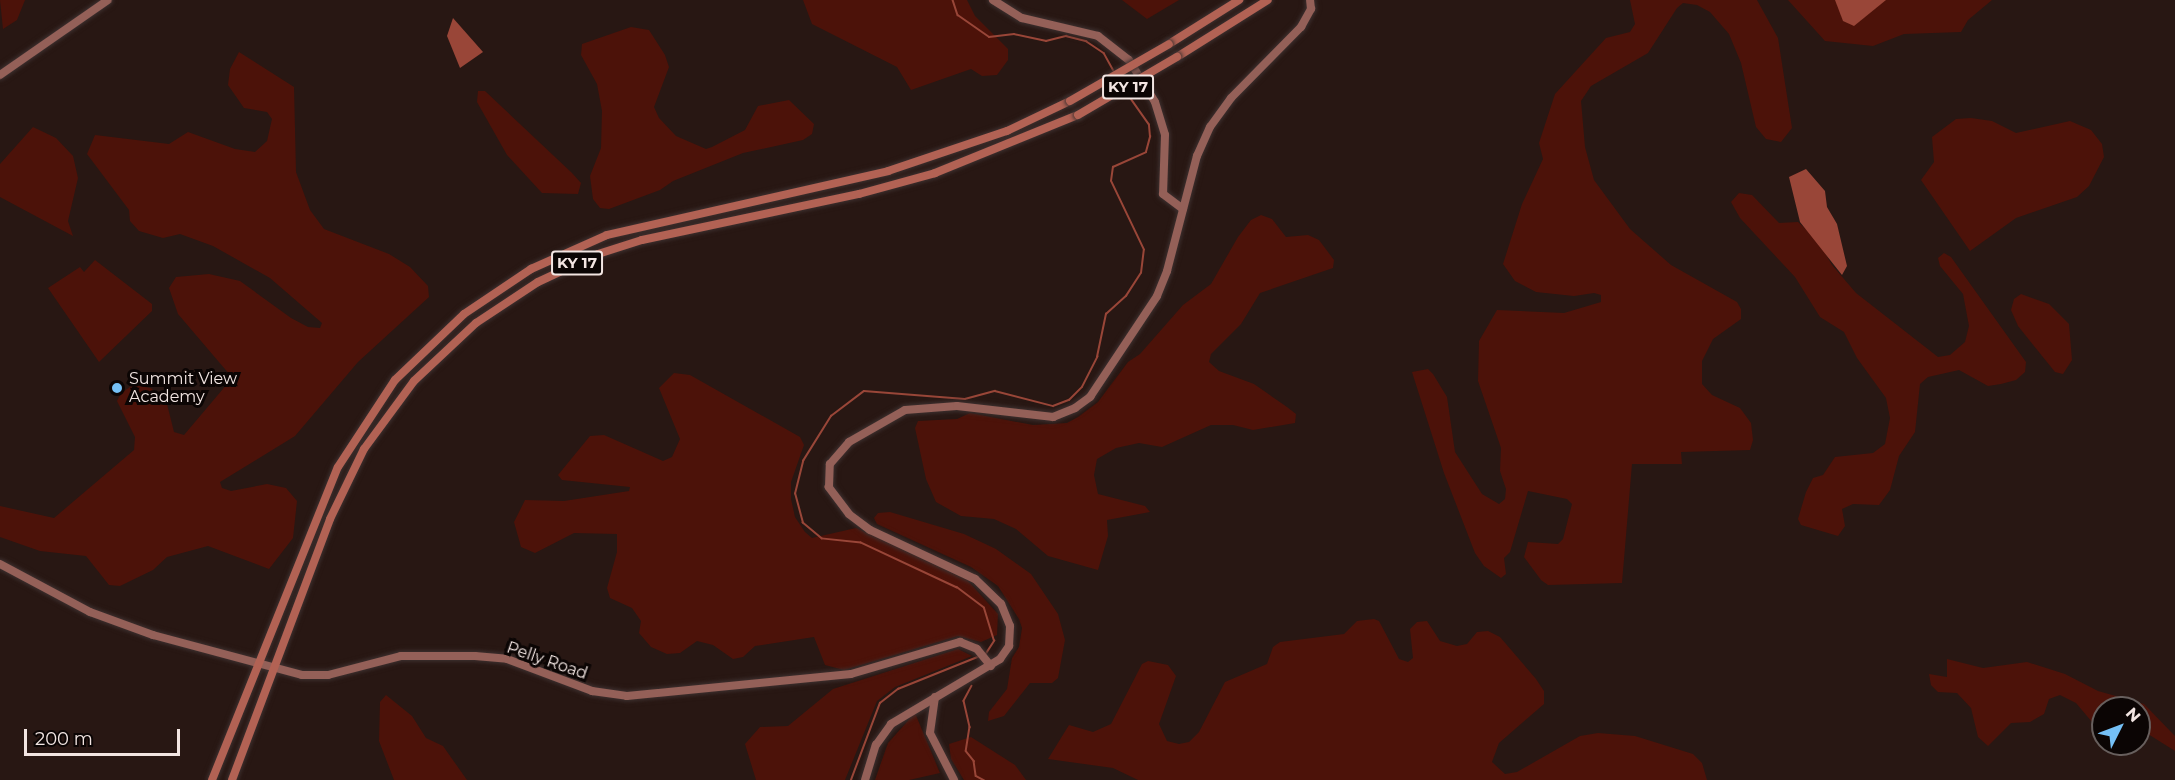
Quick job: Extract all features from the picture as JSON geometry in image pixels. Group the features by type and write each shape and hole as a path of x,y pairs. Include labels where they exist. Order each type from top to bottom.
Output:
{"main road":[{"path":"0,75 108,0"},
{"path":"993,0 1022,18 1098,36 1129,60 1155,102 1165,135 1162,194 1183,209"},
{"name":"KY 17","path":"212,780 260,665 329,485 350,445 394,380 442,332 486,297 553,257 607,235 888,171 998,134 1070,101 1239,0"},
{"name":"KY 17","path":"232,780 276,669 330,519 364,449 392,408 429,365 498,307 574,264 642,240 859,194 935,173 1078,115 1268,0"},
{"path":"865,780 872,756 887,728 907,711 991,666 1002,657 1011,637 1010,626 1000,604 975,579 870,530 849,514 830,487 830,464 849,442 905,410 957,406 1044,417 1075,408 1096,390 1157,296 1197,156 1210,127 1231,98 1308,18 1310,0"},
{"name":"Pelly Road","path":"0,564 90,612 260,665 315,676 401,656 500,658 592,691 627,696 851,675 953,642 977,649 991,666"},
{"path":"935,697 930,733 954,780"}],"shaded area":[{"path":"0,0 25,0 17,20 3,29"},
{"path":"803,0 967,0 975,16 1008,49 1008,60 997,75 982,76 971,69 911,90 897,67 812,24"},
{"path":"1122,0 1179,0 1147,19"},
{"path":"1630,0 1757,0 1778,38 1792,128 1781,142 1766,139 1756,127 1741,63 1729,34 1710,12 1697,5 1683,3 1677,8 1648,53 1591,86 1581,101 1585,147 1594,180 1630,229 1671,265 1737,302 1741,309 1741,319 1713,339 1702,361 1702,384 1712,395 1740,408 1751,423 1753,440 1750,450 1681,452 1682,464 1632,464 1622,583 1548,585 1541,580 1524,557 1528,542 1558,544 1563,539 1572,504 1567,499 1528,491 1510,552 1504,558 1506,574 1501,578 1484,566 1475,553 1444,473 1412,372 1428,369 1433,374 1447,397 1455,452 1482,494 1499,504 1505,499 1506,489 1500,471 1501,448 1478,381 1479,341 1497,310 1564,313 1601,302 1601,295 1594,293 1574,296 1536,292 1515,281 1503,264 1522,204 1543,159 1539,143 1555,94 1606,38 1630,32 1635,24"},
{"path":"1788,0 1992,0 1968,20 1961,32 1904,34 1873,46 1825,41"},
{"path":"1835,0 1886,0 1854,26 1843,21"},
{"path":"453,18 483,52 460,68 447,36"},
{"path":"631,27 649,30 665,55 669,67 654,107 659,118 676,136 706,149 745,130 758,106 789,100 814,124 812,134 803,140 743,153 673,181 660,190 609,209 600,208 593,199 590,176 601,148 602,111 597,84 581,55 582,44"},
{"path":"239,52 294,87 296,172 310,210 324,229 389,254 410,267 428,286 429,297 358,362 295,436 220,482 222,488 231,491 267,484 286,488 297,501 293,538 269,569 208,546 167,557 153,570 120,586 109,585 86,556 40,551 0,537 0,506 54,518 134,450 135,437 117,401 121,393 133,385 151,388 167,404 174,432 184,435 228,383 230,375 178,314 169,288 176,277 209,274 240,281 291,318 308,327 320,328 322,323 270,278 213,246 180,234 163,238 139,231 130,221 129,210 87,154 95,135 169,144 188,132 235,149 255,152 267,141 272,119 267,112 244,108 228,85 230,69"},
{"path":"478,91 485,91 572,173 581,183 578,194 542,193 507,155 477,102"},
{"path":"1971,118 1992,121 2016,133 2070,121 2091,130 2102,144 2104,157 2089,186 2077,197 2016,218 1970,251 1921,180 1934,162 1932,137 1956,119"},
{"path":"33,127 56,138 73,156 78,178 68,221 73,236 0,197 0,164"},
{"path":"1806,169 1825,191 1827,207 1837,224 1847,266 1842,275 1800,222 1789,177"},
{"path":"1739,193 1752,195 1779,223 1798,222 1817,239 1832,265 1856,293 1938,357 1950,355 1965,342 1969,326 1963,294 1940,266 1938,258 1944,253 1951,257 2026,362 2025,372 2016,380 2001,384 1988,386 1959,370 1928,377 1920,384 1915,432 1899,456 1890,490 1879,505 1853,504 1842,509 1845,526 1838,536 1801,525 1798,519 1806,492 1813,478 1823,475 1835,457 1873,453 1885,444 1890,418 1886,398 1857,358 1844,332 1820,317 1795,277 1740,218 1731,202"},
{"path":"1261,215 1272,219 1286,237 1308,235 1319,240 1334,260 1333,268 1260,293 1241,324 1211,354 1209,362 1219,371 1254,384 1287,407 1296,414 1295,423 1253,430 1233,425 1211,425 1162,447 1139,443 1116,448 1097,459 1094,475 1098,494 1145,506 1150,512 1107,520 1108,536 1098,570 1048,556 1016,529 994,519 961,516 936,502 926,479 915,428 918,421 957,419 970,413 1033,425 1067,423 1078,417 1098,402 1128,362 1140,354 1183,305 1211,284 1238,237 1251,220"},
{"path":"95,260 152,304 152,311 99,362 48,288 80,267 84,272"},
{"path":"2021,294 2049,304 2069,324 2072,360 2063,374 2055,372 2018,326 2011,310 2014,299"},
{"path":"674,373 690,375 800,437 804,445 791,482 791,499 795,517 812,538 856,528 967,580 998,614 997,635 981,642 958,636 844,670 825,665 814,637 755,646 743,657 733,659 713,645 697,641 680,653 667,654 651,647 639,633 641,621 632,608 610,598 607,588 617,552 617,534 574,533 535,553 521,547 514,522 525,500 564,501 629,491 630,487 562,480 558,475 590,436 604,435 663,461 672,457 680,439 659,388"},
{"path":"890,512 964,534 996,549 1031,574 1058,614 1065,640 1058,678 1052,683 1030,683 1004,716 988,721 989,712 1007,689 1012,658 1019,647 1022,628 1019,619 998,586 971,567 877,524 874,518 878,513"},
{"path":"1374,619 1379,621 1399,659 1408,662 1413,658 1410,629 1417,622 1427,621 1440,641 1457,646 1467,644 1477,632 1488,631 1500,637 1536,679 1544,691 1544,704 1499,743 1492,762 1505,774 1517,772 1580,736 1598,733 1635,736 1693,754 1702,763 1707,780 1138,780 1113,768 1048,759 1069,725 1093,732 1111,724 1142,664 1148,661 1168,665 1176,676 1159,724 1167,741 1179,744 1189,742 1199,732 1225,682 1267,664 1273,647 1280,642 1344,634 1357,621"},
{"path":"958,649 972,656 895,687 877,701 845,780 756,780 745,744 760,727 788,726 833,689"},
{"path":"1947,659 1983,668 2027,662 2065,674 2098,691 2116,696 2091,696 2091,721 2076,703 2060,695 2049,699 2044,714 2030,722 2011,723 1988,746 1978,737 1971,708 1957,693 1938,692 1931,685 1929,674 1947,677"},
{"path":"386,695 412,716 426,738 443,746 467,780 394,780 379,741 380,702"},
{"path":"2151,711 2175,736 2175,751 2151,736"},
{"path":"915,713 940,773 909,780 875,780 888,743"},
{"path":"971,737 1015,765 1026,780 964,780 951,759 949,744"}],"waterway":[{"path":"953,0 958,15 989,37 1014,34 1046,41 1066,36 1086,41 1104,53 1114,71"},
{"path":"985,655 994,641 984,608 957,588 861,543 822,539 803,523 795,494 803,461 831,416 864,391 965,399 995,391 1053,406 1069,400 1082,387 1097,357 1106,314 1126,296 1141,273 1144,250 1111,181 1113,167 1146,152 1150,137 1149,125 1125,91"},
{"path":"851,780 880,703 898,689 980,656"},
{"path":"972,686 964,701 970,727 966,751 974,761 976,776 984,780"}],"place":[{"name":"Summit View Academy","path":"117,388"}]}
